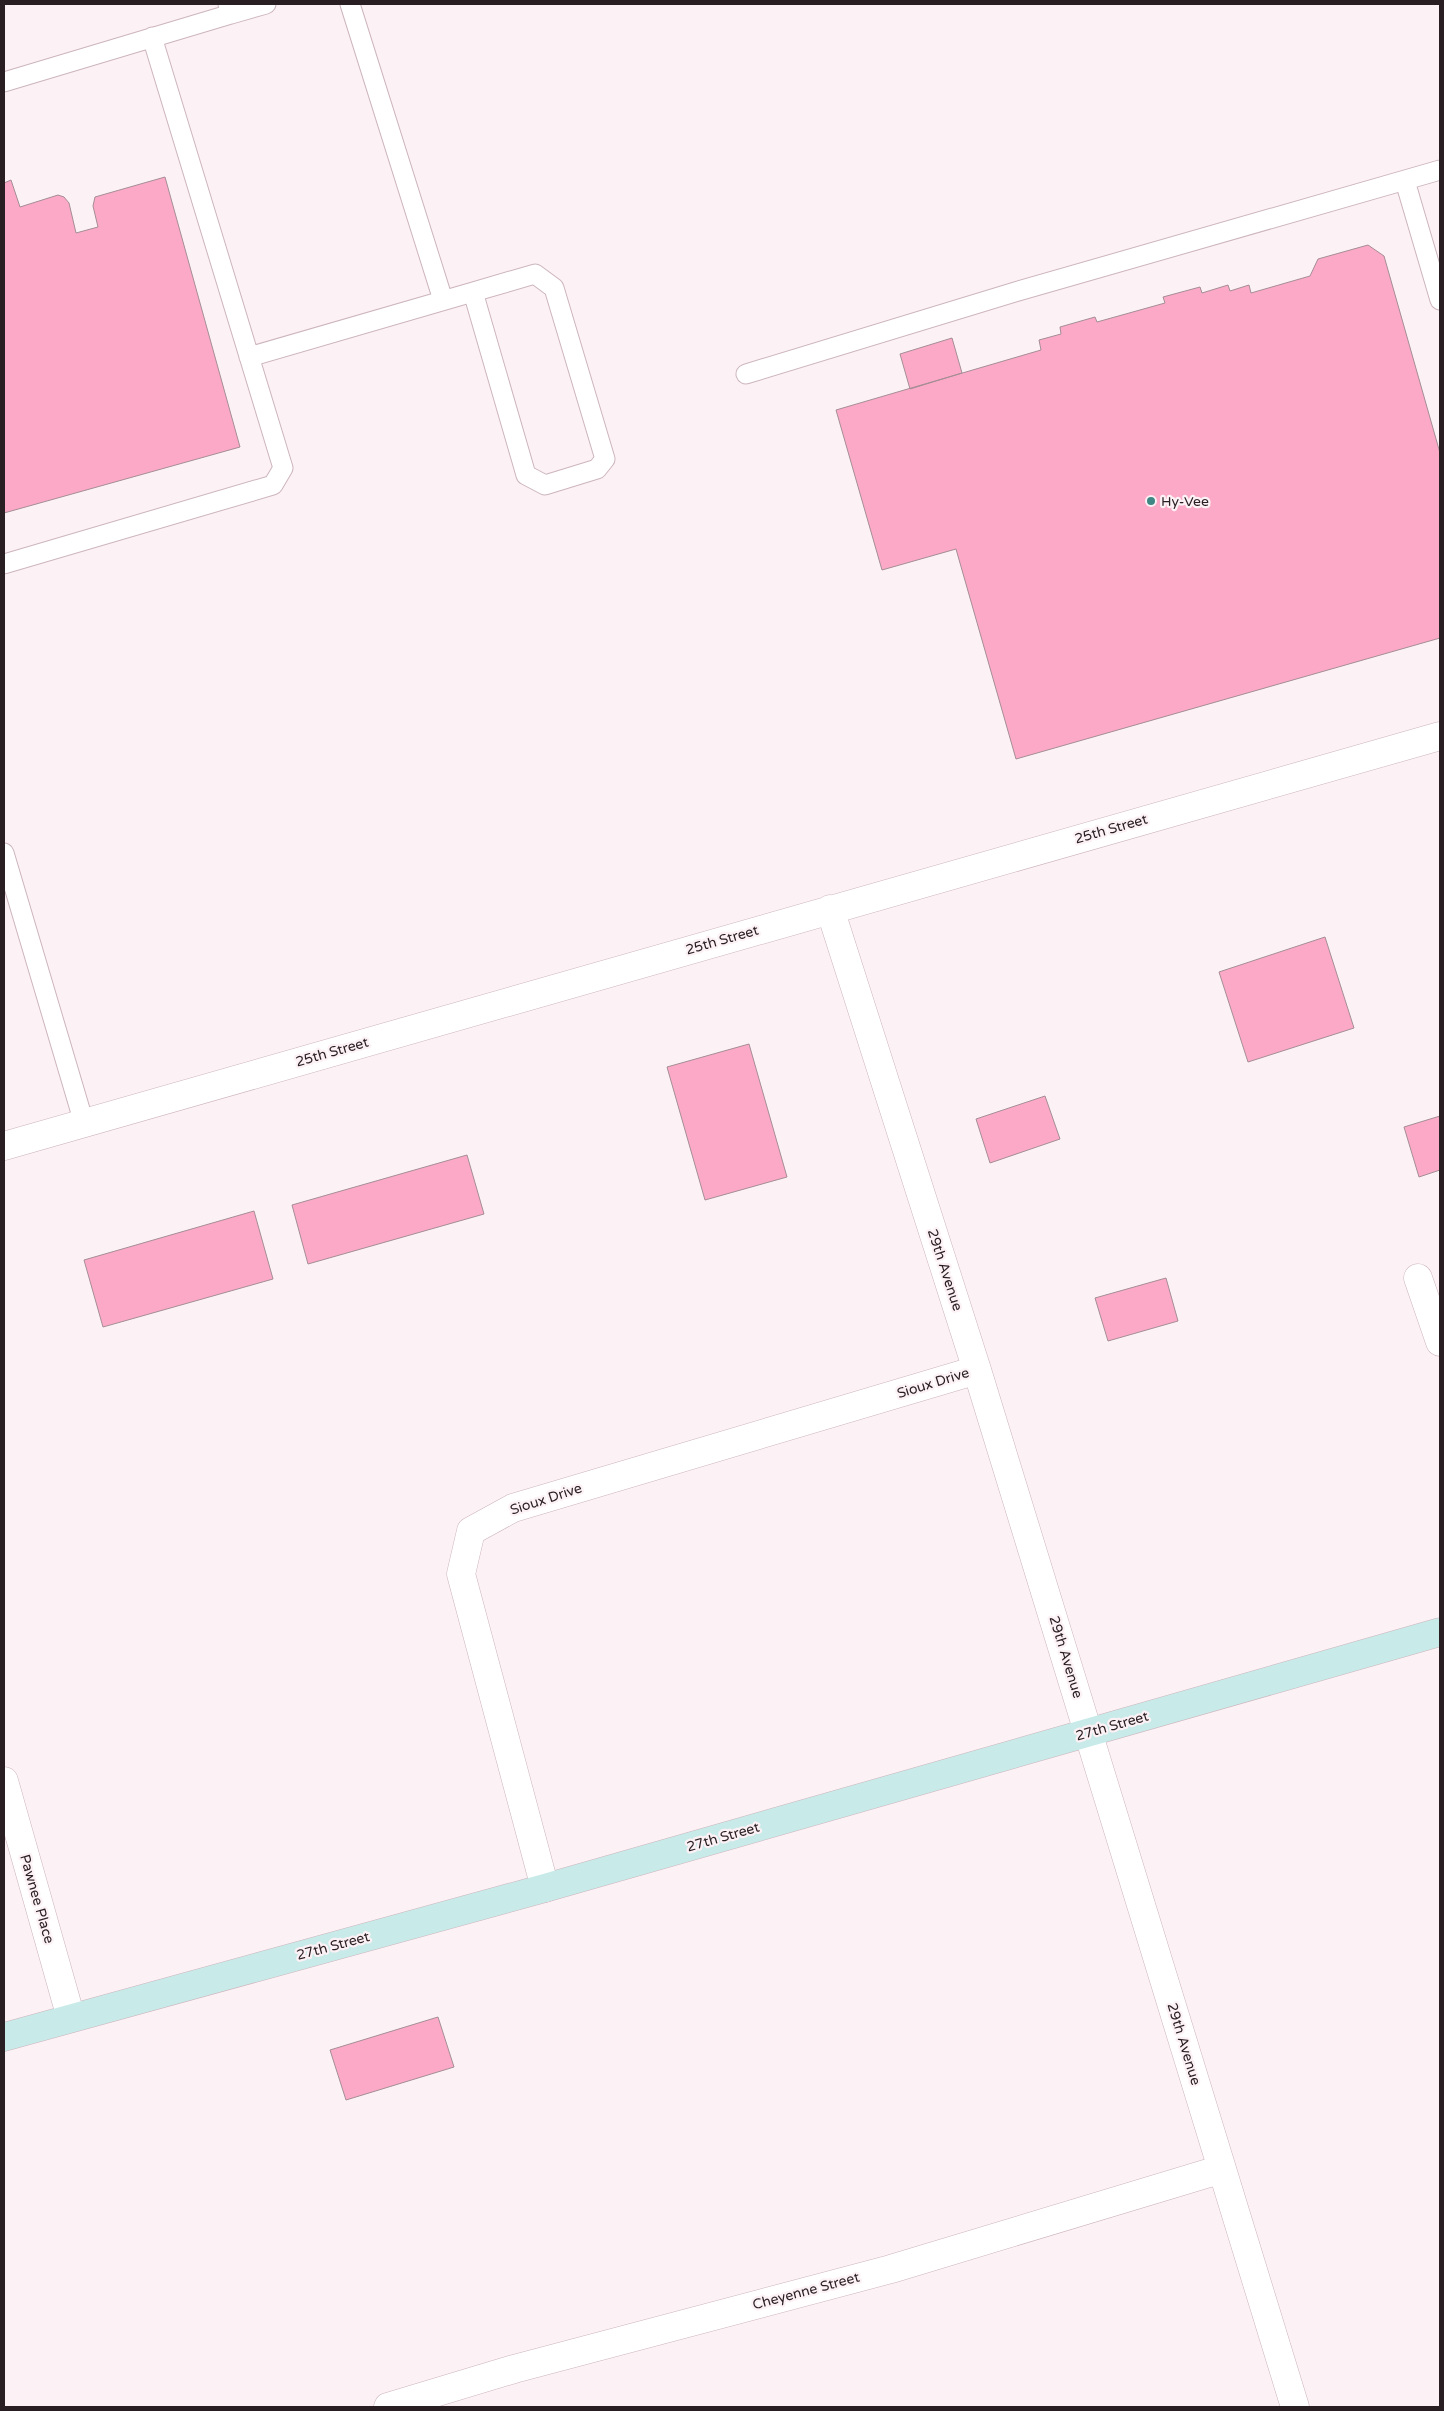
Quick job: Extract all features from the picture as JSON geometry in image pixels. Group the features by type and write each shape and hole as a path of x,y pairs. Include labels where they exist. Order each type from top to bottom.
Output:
{"street":[{"name":"25th Street","path":"4,1146 1440,736"},
{"name":"29th Avenue","path":"830,909 977,1370 1295,2407"},
{"path":"1418,1278 1440,1342"},
{"name":"Sioux Drive","path":"545,1888 461,1574 471,1530 513,1508 977,1370"},
{"name":"27th Street","path":"4,2037 545,1888 1440,1632"},
{"name":"Pawnee Place","path":"4,1781 71,2018"},
{"name":"Cheyenne Street","path":"388,2407 514,2369 891,2269 1222,2169"}],"lane":[{"path":"4,82 152,37 230,9 266,4"},
{"path":"350,4 443,300"},
{"path":"4,564 274,484 283,468 152,37"},
{"path":"746,374 1014,292 1440,170"},
{"path":"1405,180 1440,300"},
{"path":"249,357 535,274 554,288 604,459 597,469 545,485 526,475 473,292"},
{"path":"4,853 84,1123"}],"building":[{"path":"165,177 240,447 4,513 4,183 11,180 20,207 58,195 64,197 69,203 76,233 98,227 93,206 95,197"},
{"name":"Hy-Vee","path":"1368,245 1384,256 1440,453 1440,638 1016,759 956,549 882,570 836,410 1041,350 1039,340 1061,334 1060,327 1095,317 1097,322 1165,303 1163,297 1200,287 1202,293 1228,285 1230,291 1249,285 1251,293 1310,276 1318,259"},
{"path":"952,338 962,373 910,389 900,354"},
{"path":"1325,937 1354,1028 1248,1062 1219,972"},
{"path":"749,1044 787,1177 705,1200 667,1067"},
{"path":"1045,1096 1060,1139 990,1163 976,1119"},
{"path":"1440,1116 1440,1170 1419,1177 1404,1127"},
{"path":"467,1155 484,1214 308,1264 292,1205"},
{"path":"254,1211 273,1279 103,1327 84,1260"},
{"path":"1166,1278 1178,1321 1108,1341 1095,1298"},
{"path":"438,2017 454,2067 346,2100 330,2050"}],"place":[{"name":"Hy-Vee","path":"1151,501"}]}
